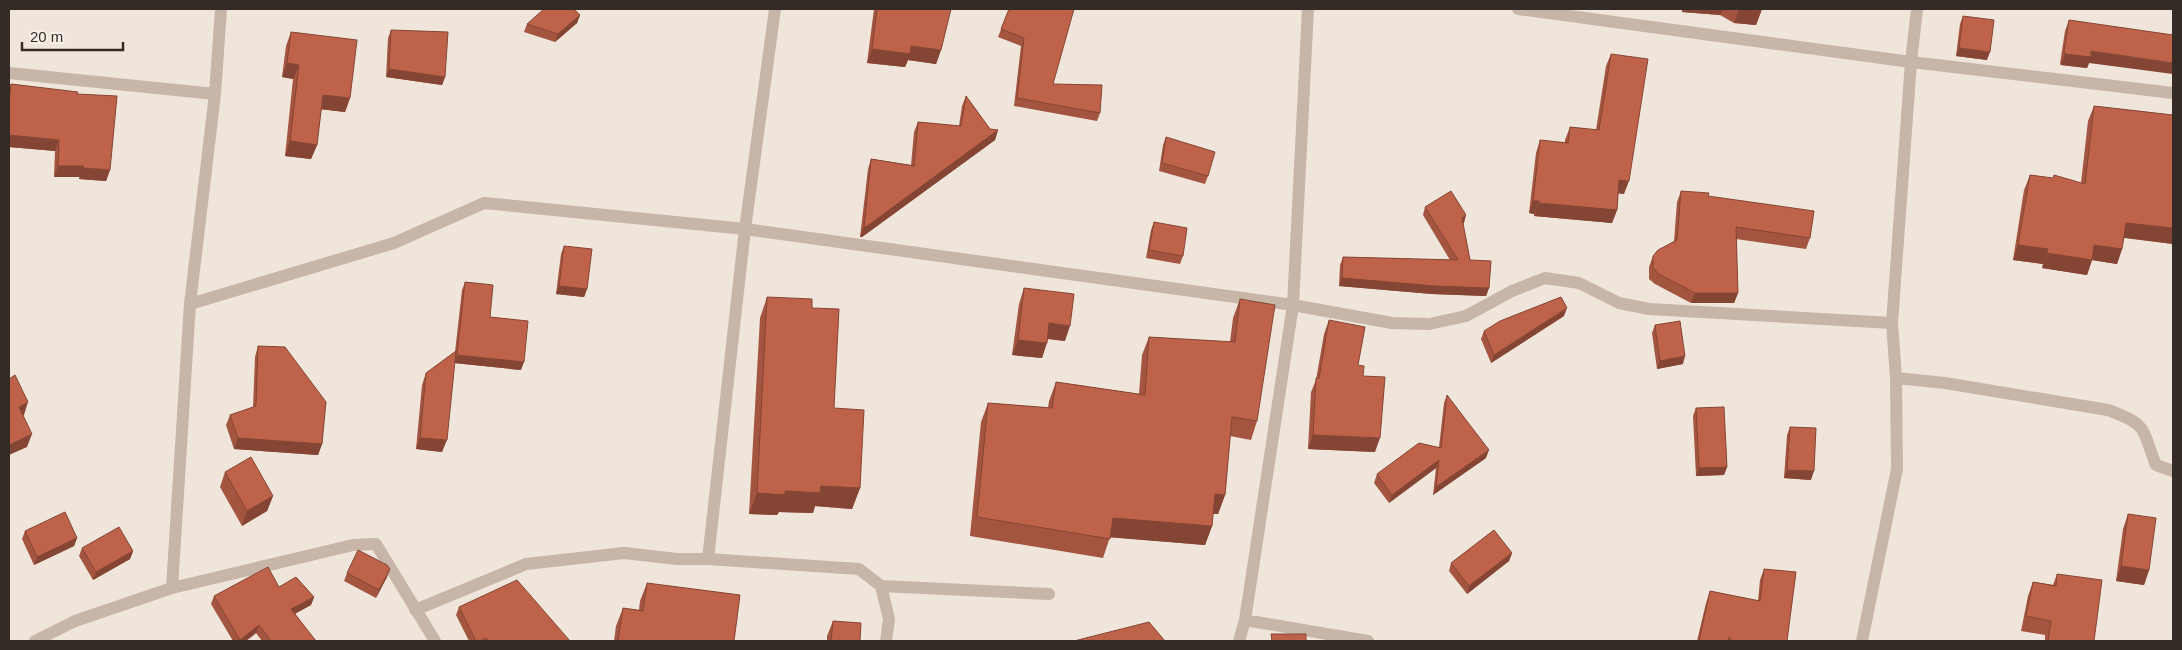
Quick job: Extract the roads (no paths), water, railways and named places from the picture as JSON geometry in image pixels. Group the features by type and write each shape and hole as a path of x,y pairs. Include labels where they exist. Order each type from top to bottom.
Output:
{"street":[{"path":"172,588 190,304 215,94 221,9"},
{"path":"708,559 745,230 775,9"},
{"path":"1239,641 1245,620 1293,305 1308,9"},
{"path":"1518,9 1911,62 2173,93"},
{"path":"1862,641 1897,469 1896,378 1892,323 1911,62 1918,9"},
{"path":"9,73 215,94"},
{"path":"190,304 394,243 484,203 745,230 1293,305 1392,323 1429,324 1466,316 1512,291 1545,278 1579,283 1619,303 1648,309 1892,323"},
{"path":"1896,378 2108,410 2130,419 2144,429 2156,465 2173,471"},
{"path":"35,641 75,621 172,588 353,545 376,544 435,641"},
{"path":"415,610 526,564 624,553 677,560 708,559 859,569 881,586 1049,594"},
{"path":"881,586 889,619 886,641"},
{"path":"1245,620 1368,641"}]}
